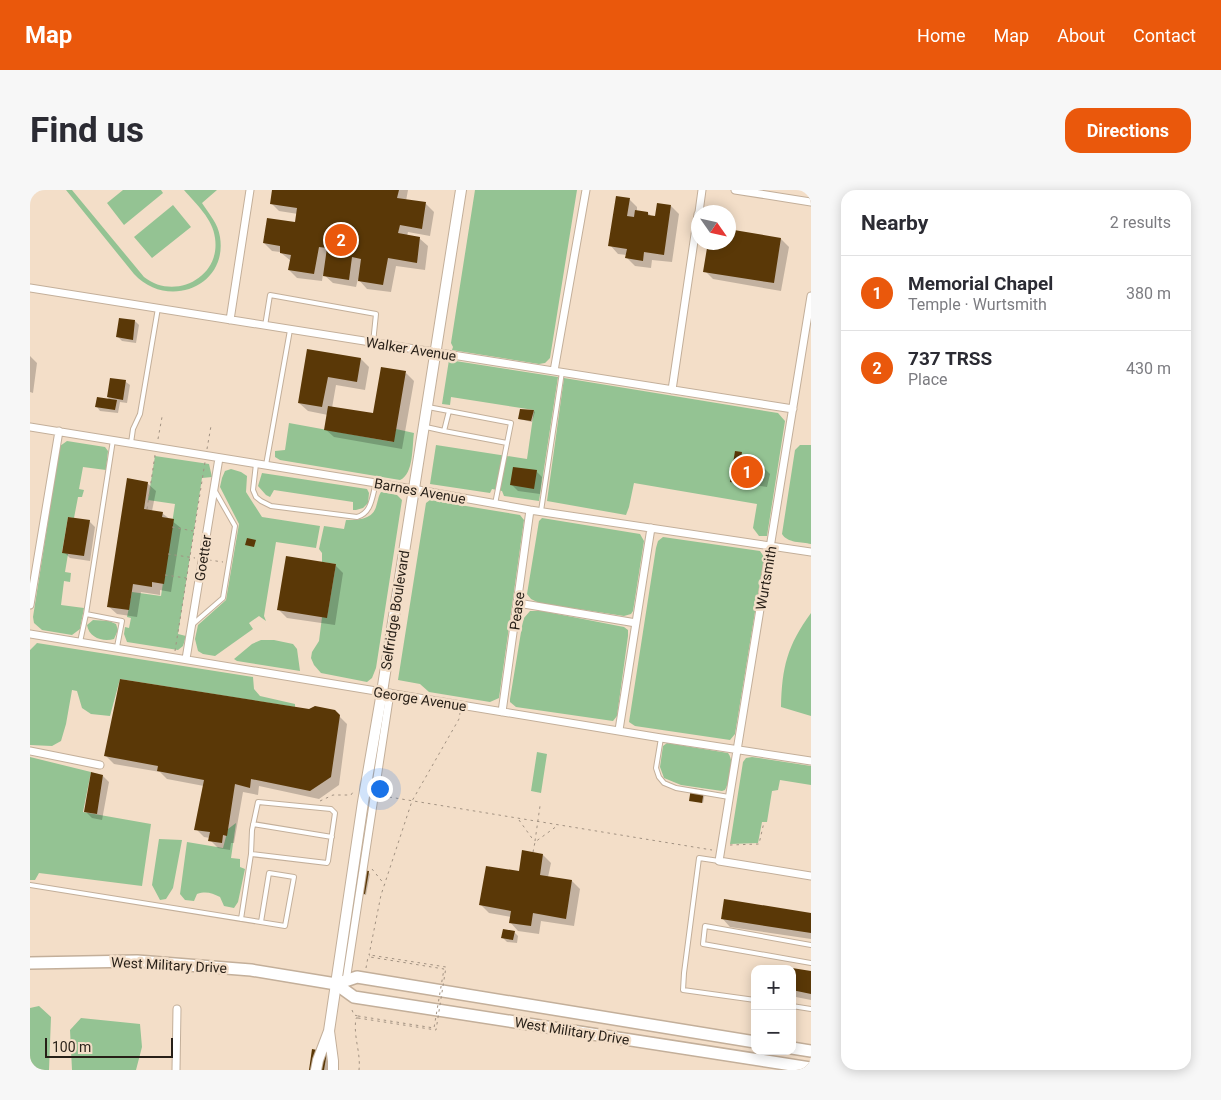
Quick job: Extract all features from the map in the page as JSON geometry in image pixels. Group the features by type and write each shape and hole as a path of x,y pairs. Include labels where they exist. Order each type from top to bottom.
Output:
{"main road":[{"name":"West Military Drive","path":"30,963 137,962 251,970 341,983 357,977 751,1041"},
{"name":"West Military Drive","path":"341,983 354,997 811,1068"},
{"path":"796,1049 811,1051"}],"street":[{"path":"230,320 250,190"},
{"name":"Selfridge Boulevard","path":"316,1070 329,1031 341,983 363,802 386,693 413,489 461,190"},
{"path":"554,371 586,190"},
{"path":"700,205 702,190"},
{"path":"736,190 811,202"},
{"path":"672,390 693,250"},
{"name":"Walker Avenue","path":"30,288 793,409"},
{"name":"Wurtsmith","path":"719,861 736,749 772,546 811,296"},
{"name":"Barnes Avenue","path":"30,427 413,489 541,512 811,552"},
{"path":"30,605 59,431"},
{"name":"Goetter","path":"186,659 219,458"},
{"name":"Pease","path":"502,712 530,510"},
{"path":"619,730 651,528"},
{"path":"518,603 636,623"},
{"name":"George Avenue","path":"30,634 660,738 811,761"},
{"path":"30,751 100,765"},
{"path":"719,861 811,876"},
{"path":"176,1070 178,1009"},
{"name":"Selfridge Boulevard","path":"329,1031 333,1070"}],"lane":[{"path":"265,326 270,295 376,314 373,343"},
{"path":"131,443 133,429 140,414 158,308"},
{"path":"266,466 290,330"},
{"path":"541,512 562,372"},
{"path":"426,406 511,422 495,504"},
{"path":"444,431 449,411"},
{"path":"423,427 507,443"},
{"path":"80,642 113,440"},
{"path":"256,464 254,490 256,497 270,506 357,517 364,515 369,509 376,483"},
{"path":"192,625 223,598 235,526 214,489"},
{"path":"86,614 122,621 117,647"},
{"path":"660,738 656,768 659,777 664,783 676,788 729,797"},
{"path":"241,919 256,805 261,801 331,810 335,813 328,861 325,864 251,854"},
{"path":"253,824 332,837"},
{"path":"719,861 699,858 683,990 751,999"},
{"path":"30,885 285,926 294,877 269,873 261,922"},
{"path":"811,945 705,926 703,944 811,963"},
{"path":"796,1007 811,1009"}],"path":[{"path":"147,509 162,418"},
{"path":"174,657 211,426"},
{"path":"172,527 194,531"},
{"path":"165,575 187,578"},
{"path":"366,968 368,957 370,956 379,904 412,800 459,719 461,705"},
{"path":"318,804 320,800 326,797 351,795 353,792"},
{"path":"378,795 538,822 721,848 759,844 764,822"},
{"path":"533,852 540,806"},
{"path":"518,818 535,842"},
{"path":"535,842 558,825"},
{"path":"368,864 385,885"},
{"path":"352,1010 354,1015 358,1017 436,1030 446,968 370,956"},
{"path":"358,1017 356,1018 354,1030 360,1062 359,1070"}],"green space":[{"path":"66,190 72,190 144,277 156,284 169,287 193,282 211,264 215,252 214,231 211,224 184,190 217,190 202,203 215,223 220,237 220,254 215,269 205,280 192,288 178,291 162,290 147,285 134,274"},
{"path":"123,190 161,190 163,193 124,225 107,203"},
{"path":"475,190 577,190 550,358 545,363 539,364 452,350 451,343"},
{"path":"173,205 191,227 152,258 134,237"},
{"path":"449,360 558,377 539,501 504,496 502,491 492,489 490,493 430,484 436,445 527,459 534,410 451,397 450,405 442,404"},
{"path":"564,378 778,413 785,421 767,536 759,536 753,528 757,504 634,483 626,515 547,501"},
{"path":"289,423 393,442 396,429 414,433 412,459 408,472 400,480 280,460 275,457 275,451 285,450"},
{"path":"67,441 105,447 108,451 106,470 83,467 79,489 84,490 82,497 78,497 74,518 68,517 62,552 68,554 65,572 71,573 70,582 64,581 61,605 84,608 80,629 72,635 42,630 34,623 33,617 59,451 60,446"},
{"path":"800,445 811,445 811,544 791,541 782,534 795,450"},
{"path":"155,456 209,464 212,477 202,478 178,634 186,636 183,646 178,650 127,642 124,634 125,627 129,628 131,618 127,617 132,592 161,596 175,504 148,500"},
{"path":"231,469 247,476 246,492 262,517 320,526 316,548 276,542 264,616 266,621 259,616 249,623 253,629 215,656 198,651 195,639 198,625 226,600 239,524 220,487 225,471"},
{"path":"262,473 367,489 369,493 368,503 363,508 353,510 353,502 274,490 270,497 258,486"},
{"path":"381,492 397,495 402,500 376,668 372,678 367,682 321,673 311,658 312,652 319,641 322,617 327,617 336,564 322,562 322,553 319,549 324,526 344,529 346,520 368,517 374,511"},
{"path":"430,500 520,515 524,520 499,698 490,702 429,692 420,684 398,680 426,503"},
{"path":"542,518 640,534 644,541 631,614 624,616 539,603 531,599 527,594 539,521"},
{"path":"663,537 760,551 764,557 735,734 730,740 635,726 629,722 656,548 658,541"},
{"path":"530,611 542,611 624,627 628,630 617,716 613,721 516,707 510,702 522,626 524,618"},
{"path":"811,613 811,716 781,707 787,657 796,636"},
{"path":"93,620 109,621 116,624 118,630 114,639 105,640 94,636 87,625"},
{"path":"261,640 274,640 293,644 297,649 300,671 234,659 252,644"},
{"path":"37,643 253,677 254,689 260,696 295,704 295,707 120,679 110,716 91,714 82,708 77,691 72,690 61,741 52,746 30,745 30,650"},
{"path":"667,743 728,753 731,766 725,790 681,785 664,778 660,767 663,746"},
{"path":"537,752 547,754 541,793 531,791"},
{"path":"30,757 91,772 83,812 151,824 142,886 39,873 35,880 30,880"},
{"path":"752,757 811,766 811,785 780,780 778,790 772,791 767,822 762,822 758,843 730,844 743,762 746,758"},
{"path":"236,823 231,858 240,859 240,867 245,869 238,902 234,908 224,906 220,897 206,893 197,894 194,901 185,900 180,894 187,842 223,848 228,829"},
{"path":"159,839 182,840 173,888 166,899 160,900 152,885"},
{"path":"39,1006 51,1017 49,1070 30,1070 30,1008"},
{"path":"81,1018 140,1024 142,1047 136,1070 72,1070 70,1030"}],"building":[{"path":"272,190 399,190 397,198 426,202 422,229 400,225 398,233 420,237 417,263 388,258 383,285 358,281 361,259 352,257 349,280 323,276 327,248 319,247 314,274 288,270 291,255 280,253 280,246 263,243 267,218 295,222 297,208 270,204"},
{"path":"616,196 630,198 627,216 634,217 635,210 648,212 648,215 655,216 657,203 671,205 664,255 644,252 643,261 625,258 627,249 608,246"},
{"path":"736,230 781,238 774,283 703,272 707,250 736,250"},
{"path":"119,318 135,320 133,340 116,337"},
{"path":"307,349 361,358 357,382 328,377 322,407 298,403"},
{"path":"381,367 406,371 394,442 324,430 328,406 373,413"},
{"path":"110,378 126,380 123,400 107,397"},
{"path":"97,397 117,400 115,410 95,407"},
{"path":"520,409 534,410 531,421 518,419"},
{"path":"735,451 742,452 740,463 764,467 762,481 738,477 737,483 730,482"},
{"path":"513,467 537,470 534,489 510,485"},
{"path":"127,478 148,482 144,509 163,512 162,517 174,519 164,584 152,582 152,587 133,584 129,610 107,607"},
{"path":"68,517 90,520 84,556 62,553"},
{"path":"247,538 256,540 254,547 245,545"},
{"path":"286,556 336,564 327,618 277,610"},
{"path":"120,679 309,709 315,706 335,710 340,715 331,777 310,791 251,779 250,788 235,784 227,836 223,835 222,843 208,841 210,832 194,830 204,780 157,771 158,766 104,756"},
{"path":"91,772 103,775 97,814 84,812"},
{"path":"691,788 704,790 702,803 689,801"},
{"path":"522,850 543,854 540,875 572,880 566,919 533,913 531,926 509,923 511,911 479,905 486,866 519,871"},
{"path":"354,869 369,871 365,894 351,892"},
{"path":"724,899 811,913 811,933 721,919"},
{"path":"503,929 515,931 513,940 501,938"},
{"path":"796,969 811,971 811,994 796,991"},
{"path":"312,1049 327,1052 324,1070 309,1070"}],"place":[{"name":"737 TRSS","path":"341,240"},
{"name":"Memorial Chapel","path":"747,472"}]}
